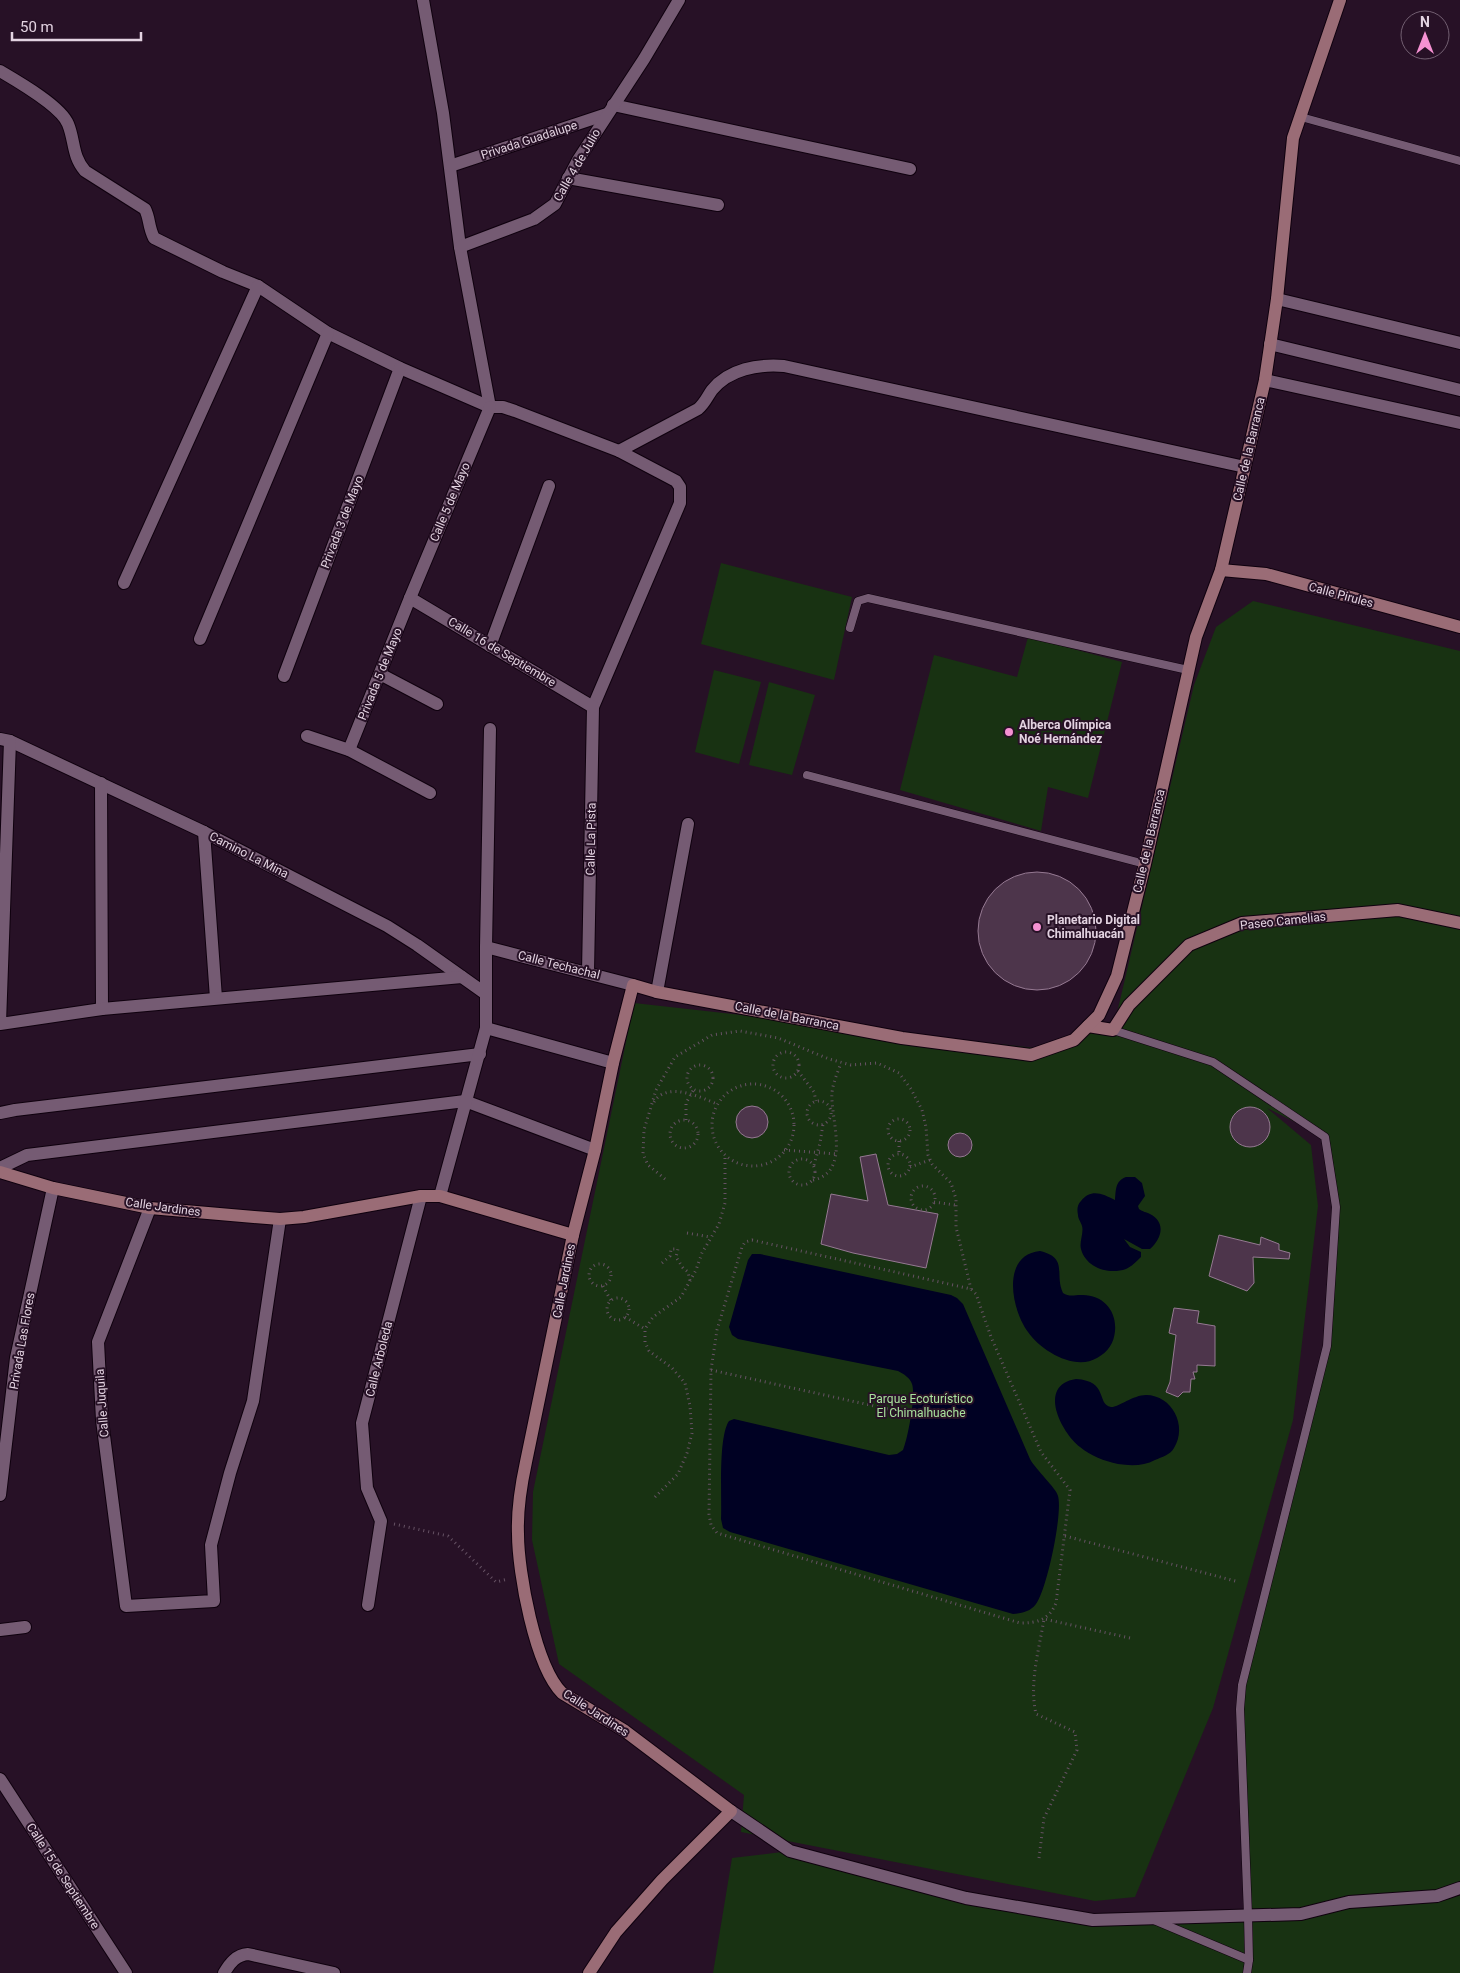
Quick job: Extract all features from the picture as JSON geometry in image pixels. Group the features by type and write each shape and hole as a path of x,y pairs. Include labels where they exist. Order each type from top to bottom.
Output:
{"main road":[{"name":"Calle de la Barranca","path":"633,985 656,992 902,1038 1031,1055 1074,1040 1099,1015 1117,976 1145,864 1196,637 1221,570 1265,380 1277,299 1293,138 1340,0"},
{"name":"Calle Pirules","path":"1221,570 1266,574 1460,627"},
{"name":"Paseo Camelias","path":"1113,1030 1129,1005 1189,944 1242,923 1398,910 1460,923"},
{"path":"573,1235 595,1150 612,1063 633,985"},
{"path":"1088,1026 1113,1030"},
{"name":"Calle Jardines","path":"0,1172 53,1188 150,1208 280,1219 304,1218 421,1196 440,1196 573,1235 520,1491 518,1534 529,1620 548,1673 554,1684 562,1692 625,1731 731,1811"},
{"path":"589,1973 623,1924 662,1880 731,1811"}],"street":[{"path":"423,0 450,166 460,247 490,407"},
{"name":"Calle 4 de Julio","path":"460,247 534,219 555,204 568,178 644,59 679,0"},
{"path":"0,71 48,102 67,122 78,163 85,171 145,209 148,214 148,228 154,238 223,272 258,286 328,333 400,368 490,407 503,407 515,411 619,451 676,481 680,486 680,503 593,706"},
{"path":"610,110 910,169"},
{"name":"Privada Guadalupe","path":"450,166 610,110"},
{"path":"568,178 718,205"},
{"path":"124,583 258,286"},
{"path":"1277,299 1460,343"},
{"path":"200,638 328,333"},
{"path":"1270,344 1460,390"},
{"path":"619,451 698,409 706,402 712,390 732,374 751,367 768,365 784,366 1245,467"},
{"name":"Privada 3 de Mayo","path":"284,676 400,368"},
{"path":"1265,380 1460,423"},
{"name":"Calle 5 de Mayo","path":"410,598 490,407"},
{"path":"490,646 549,486"},
{"name":"Calle 16 de Septiembre","path":"410,598 593,706"},
{"name":"Privada 5 de Mayo","path":"349,750 410,598"},
{"path":"380,674 437,704"},
{"name":"Calle La Pista","path":"588,972 593,706"},
{"path":"440,1196 486,1028 490,729"},
{"path":"306,736 349,750 430,793"},
{"path":"5,740 0,1024 102,1009 462,977"},
{"name":"Camino La Mina","path":"5,740 101,782 204,832 387,926 417,944 486,994"},
{"path":"101,782 102,1009"},
{"path":"656,992 688,824"},
{"path":"204,832 216,998"},
{"name":"Calle Techachal","path":"486,947 633,985"},
{"path":"486,1028 612,1063"},
{"path":"0,1113 24,1108 480,1054"},
{"path":"0,1168 27,1155 465,1101 595,1150"},
{"name":"Privada Las Flores","path":"0,1495 16,1358 53,1188"},
{"name":"Calle Arboleda","path":"381,1521 367,1488 362,1423 421,1196"},
{"name":"Calle Juquila","path":"150,1208 98,1342 102,1420 126,1606 214,1601 211,1545 230,1473 253,1401 280,1219"},
{"path":"368,1605 381,1521"},
{"path":"0,1630 25,1627"},
{"name":"Calle 15 de Septiembre","path":"0,1779 126,1973"},
{"path":"731,1811 790,1850 960,1896 1093,1920 1301,1914 1349,1902 1437,1896 1460,1888"},
{"path":"224,1973 230,1964 241,1955 256,1956 334,1973"}],"lane":[{"path":"1301,117 1460,161"},
{"path":"850,628 858,601 868,598 1188,670"},
{"path":"807,775 1145,864"},
{"path":"1113,1030 1213,1062 1325,1137 1336,1207 1327,1346 1242,1685 1240,1709 1248,1915 1249,1960 1247,1973"},
{"path":"1149,1918 1249,1960"}],"path":[{"path":"666,1179 648,1165 643,1154 644,1130 656,1090 675,1057 712,1035 740,1031 778,1038 851,1066 878,1064 898,1074 911,1089 922,1110 930,1160 951,1183 956,1199 956,1227 971,1289 976,1294 992,1337 1041,1452 1070,1490 1056,1603 1052,1613 1034,1623 1020,1623 717,1533 711,1525 711,1370 717,1330 745,1242 752,1240 971,1289"},
{"path":"792,1053 796,1045"},
{"path":"786,1052 792,1053 799,1061 798,1071 794,1076 786,1078 778,1074 774,1067 774,1062 778,1055 786,1052"},
{"path":"814,1166 810,1161 802,1158 793,1162 789,1169 790,1178 797,1184 806,1184 822,1177 827,1173 837,1154 832,1092 841,1063"},
{"path":"696,1066 704,1066 713,1074 713,1082 704,1090 694,1089 688,1080 689,1072 696,1066"},
{"path":"798,1071 814,1092 816,1101"},
{"path":"753,1083 767,1086 780,1093 789,1104 794,1118 794,1132 788,1146 784,1150 779,1156 767,1163 753,1166 740,1164 725,1155 719,1149 711,1124 717,1104 729,1091 740,1085 753,1083"},
{"path":"686,1120 686,1103 694,1089"},
{"path":"650,1112 656,1099 662,1094 670,1092 690,1094 717,1104"},
{"path":"816,1101 827,1104 831,1111 830,1119 823,1124 812,1123 808,1117 809,1106 816,1101"},
{"path":"899,1118 909,1124 910,1132 906,1139 899,1142 892,1139 887,1130 889,1123 899,1118"},
{"path":"686,1120 695,1126 698,1134 692,1146 684,1148 671,1141 670,1132 675,1123 686,1120"},
{"path":"813,1180 823,1124"},
{"path":"899,1142 899,1154"},
{"path":"784,1150 837,1154"},
{"path":"899,1154 908,1158 910,1167 903,1176 892,1174 888,1163 892,1157 899,1154"},
{"path":"655,1497 678,1474 687,1453 692,1433 690,1406 685,1383 672,1368 649,1351 645,1342 646,1329 653,1317 681,1297 691,1281 710,1236 719,1224 725,1203 725,1155"},
{"path":"910,1167 930,1160"},
{"path":"927,1187 934,1192 934,1202 927,1210 919,1210 913,1206 911,1194 916,1188 927,1187"},
{"path":"934,1202 955,1205"},
{"path":"687,1233 710,1236"},
{"path":"662,1263 670,1256 671,1249 678,1249 676,1257 688,1272 691,1281"},
{"path":"599,1264 606,1266 611,1272 611,1279 603,1286 596,1285 589,1277 592,1267 599,1264"},
{"path":"603,1286 611,1301"},
{"path":"611,1301 621,1299 627,1303 629,1309 626,1317"},
{"path":"611,1301 608,1307 611,1317 617,1320 626,1317 646,1329"},
{"path":"711,1370 897,1411"},
{"path":"381,1521 448,1536 496,1582 523,1577"},
{"path":"1065,1536 1239,1582"},
{"path":"1044,1619 1130,1638"},
{"path":"1039,1858 1044,1818 1077,1750 1075,1732 1036,1714 1033,1700 1033,1684 1044,1619"}],"green space":[{"path":"721,563 852,597 834,680 701,644"},
{"name":"Parque Ecoturístico El Chimalhuache","path":"1253,601 1460,651 1460,1973 713,1973 732,1858 790,1851 946,1893 1093,1920 1248,1915 1242,1685 1327,1346 1336,1207 1325,1137 1267,1108 1311,1145 1318,1206 1293,1420 1213,1708 1135,1897 1095,1901 741,1832 744,1795 559,1664 532,1540 533,1492 634,1003 1053,1050 1089,1029 1113,1030 1194,685 1216,627"},
{"name":"Alberca Olímpica Noé Hernández","path":"1028,637 1122,662 1088,798 1048,787 1041,831 900,790 934,655 1017,677"},
{"path":"714,670 761,682 739,764 695,752"},
{"path":"769,682 815,695 792,775 749,765"}],"water":[{"path":"1126,1177 1135,1177 1142,1183 1145,1196 1138,1206 1139,1209 1150,1214 1159,1222 1159,1236 1150,1249 1142,1249 1124,1239 1130,1247 1141,1252 1141,1257 1126,1269 1119,1271 1106,1270 1093,1265 1084,1256 1081,1249 1082,1225 1078,1216 1078,1208 1085,1197 1093,1193 1102,1194 1115,1200 1118,1183"},
{"path":"1040,1251 1049,1254 1058,1262 1063,1293 1095,1297 1102,1300 1111,1310 1115,1323 1112,1343 1097,1358 1079,1362 1059,1357 1041,1346 1028,1332 1022,1322 1014,1297 1013,1284 1015,1272 1019,1262 1028,1255"},
{"path":"752,1254 760,1254 951,1295 963,1304 1030,1459 1054,1488 1058,1496 1056,1534 1049,1568 1040,1596 1031,1609 1023,1613 1013,1614 730,1532 723,1528 721,1519 721,1468 723,1440 729,1421 734,1419 889,1455 897,1454 903,1450 912,1407 912,1384 906,1376 898,1371 738,1339 732,1335 729,1327 748,1260"},
{"path":"1076,1379 1086,1381 1098,1388 1104,1402 1111,1407 1146,1395 1155,1396 1163,1400 1175,1413 1178,1422 1178,1439 1174,1448 1166,1455 1151,1462 1133,1465 1108,1461 1093,1456 1084,1450 1066,1431 1056,1410 1055,1399 1058,1390 1064,1383"}],"building":[{"name":"Planetario Digital Chimalhuacán","path":"1037,872 1060,877 1079,889 1091,908 1096,931 1091,954 1079,973 1060,985 1037,990 1014,985 995,973 983,954 978,931 983,908 995,889 1014,877"},
{"path":"752,1106 758,1107 763,1111 767,1116 767,1128 763,1133 758,1137 752,1138 746,1137 741,1133 737,1128 736,1122 737,1116 741,1111 746,1107"},
{"path":"1254,1107 1261,1110 1267,1116 1270,1127 1269,1135 1261,1144 1254,1147 1246,1147 1239,1144 1231,1135 1230,1123 1233,1116 1242,1108"},
{"path":"960,1133 969,1136 972,1145 969,1154 960,1157 951,1154 948,1145 951,1136"},
{"path":"876,1154 888,1205 938,1214 926,1268 853,1253 821,1244 831,1194 868,1201 860,1157"},
{"path":"1219,1235 1260,1245 1261,1237 1279,1244 1279,1250 1290,1253 1289,1259 1253,1257 1254,1283 1247,1291 1209,1276"},
{"path":"1174,1308 1199,1311 1197,1323 1215,1326 1215,1366 1197,1365 1197,1372 1193,1372 1195,1379 1191,1379 1190,1392 1183,1392 1178,1397 1166,1392 1170,1382 1176,1335 1169,1333"}],"place":[{"name":"Alberca Olímpica Noé Hernández","path":"1009,732"},
{"name":"Planetario Digital Chimalhuacán","path":"1037,927"}]}
